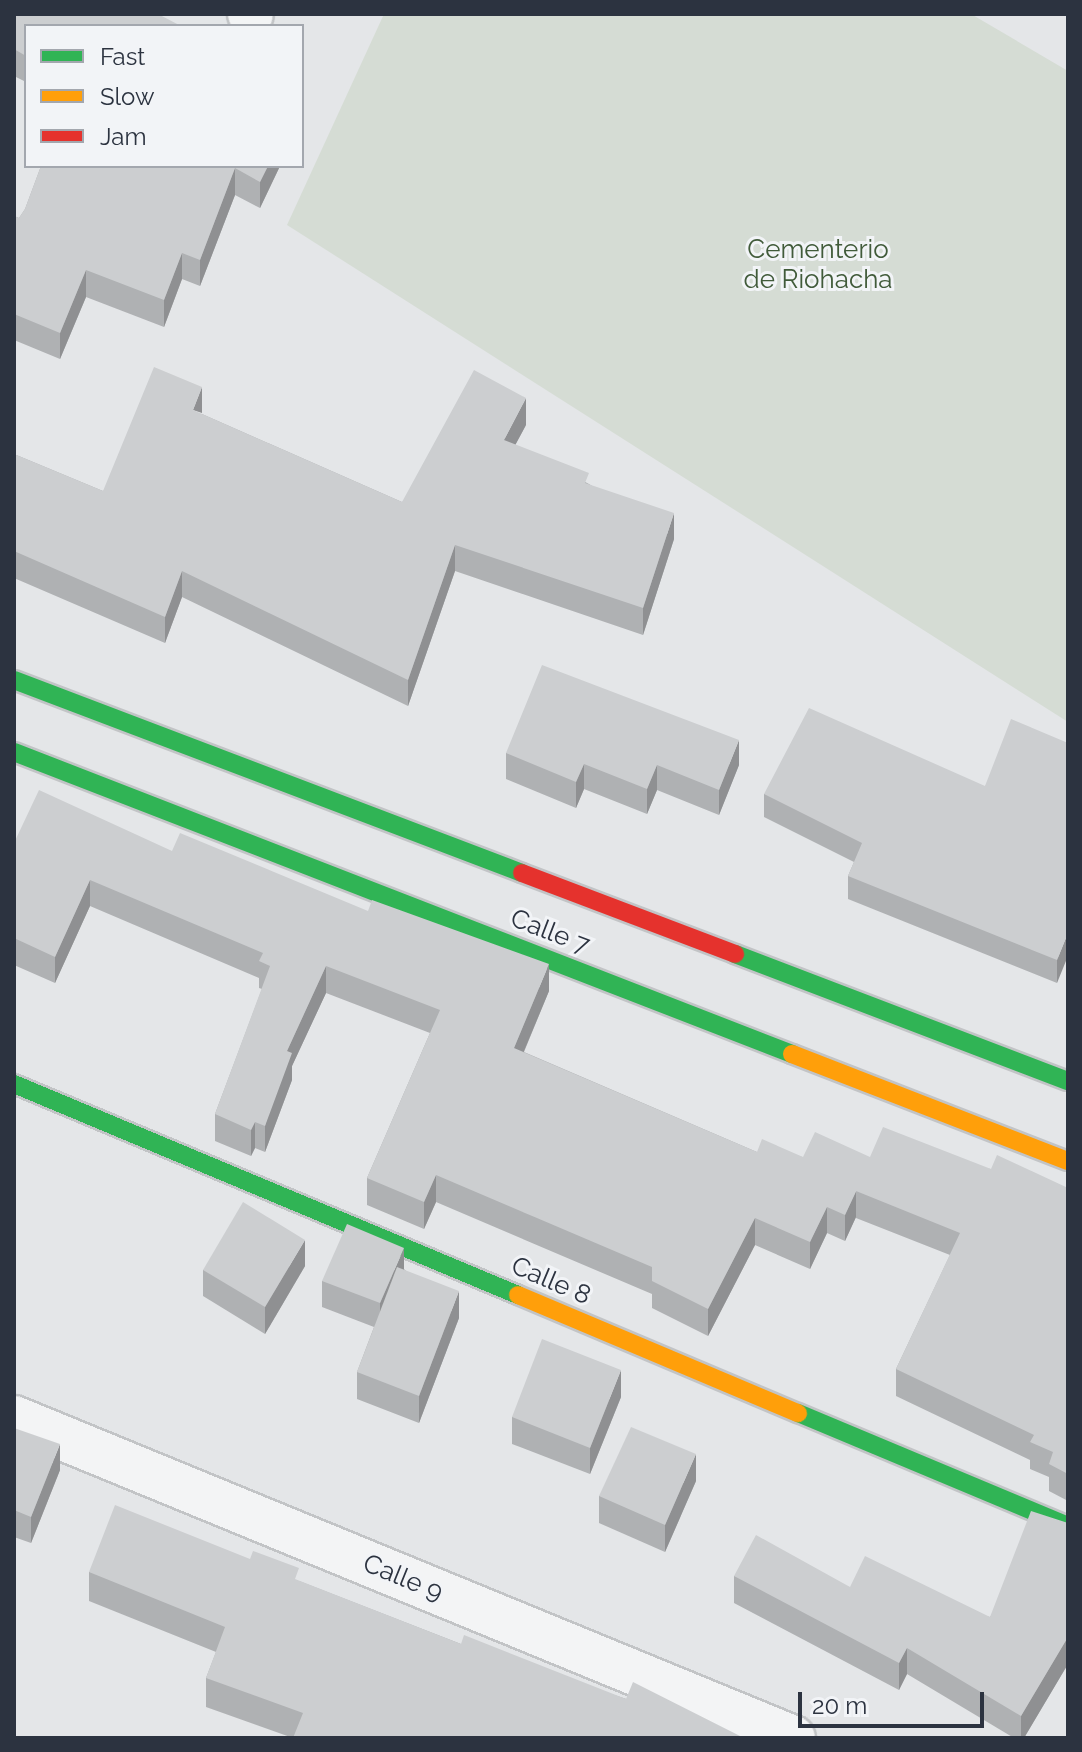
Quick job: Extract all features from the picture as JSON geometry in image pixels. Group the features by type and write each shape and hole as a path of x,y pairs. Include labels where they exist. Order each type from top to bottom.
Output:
{"street":[{"name":"Calle 7","path":"14,680 1068,1081"},
{"name":"Calle 7","path":"14,752 1068,1161"},
{"name":"Calle 8","path":"14,1084 1068,1526"},
{"name":"Calle 9","path":"14,1418 793,1738"}],"green space":[{"name":"Cementerio de Riohacha","path":"384,14 971,14 1068,71 1068,722 287,225"}],"building":[{"path":"14,14 158,14 177,24 24,24 24,55 14,49"},
{"path":"40,168 235,168 200,260 182,253 164,300 86,270 60,333 14,314 14,216 19,218"},
{"path":"235,168 267,168 260,182"},
{"path":"154,367 202,387 193,410 402,502 474,370 526,398 504,440 589,473 585,483 674,513 643,608 455,545 408,680 182,571 165,617 14,551 14,454 103,491"},
{"path":"542,665 739,740 719,790 657,765 647,789 584,764 576,782 506,753"},
{"path":"809,708 985,786 1011,719 1068,743 1068,933 1057,960 848,876 862,843 764,794"},
{"path":"39,790 172,851 180,833 368,911 372,900 549,964 514,1048 757,1152 762,1139 803,1157 815,1132 870,1157 883,1127 991,1169 997,1155 1068,1188 1068,1474 1049,1464 1053,1452 1030,1442 1034,1435 896,1369 960,1233 856,1191 845,1215 827,1207 810,1242 755,1218 708,1309 652,1281 652,1267 436,1175 424,1202 367,1178 440,1010 326,966 287,1051 292,1053 265,1126 255,1122 251,1130 215,1114 270,966 259,961 263,953 90,880 55,957 14,938 14,843"},
{"path":"243,1202 305,1240 265,1307 203,1270"},
{"path":"347,1224 404,1248 380,1303 322,1281"},
{"path":"397,1267 459,1291 419,1396 357,1372"},
{"path":"542,1339 621,1370 590,1448 512,1417"},
{"path":"631,1427 696,1454 665,1525 599,1496"},
{"path":"14,1428 60,1444 31,1517 14,1510"},
{"path":"115,1505 250,1559 253,1551 299,1568 295,1579 461,1644 464,1635 626,1699 633,1682 744,1738 293,1738 303,1713 206,1678 225,1627 89,1572"},
{"path":"1031,1511 1068,1523 1068,1637 1021,1716 907,1648 899,1663 734,1576 756,1535 850,1587 865,1556 990,1617"}],"traffic: fast":[{"path":"14,680 522,873"},
{"path":"14,752 792,1054"},
{"path":"735,954 1068,1081"},
{"path":"14,1084 518,1295"},
{"path":"798,1413 1068,1526"}],"traffic: slow":[{"path":"792,1054 1068,1161"},
{"path":"518,1295 798,1413"}],"traffic: jam":[{"path":"522,873 735,954"}]}
